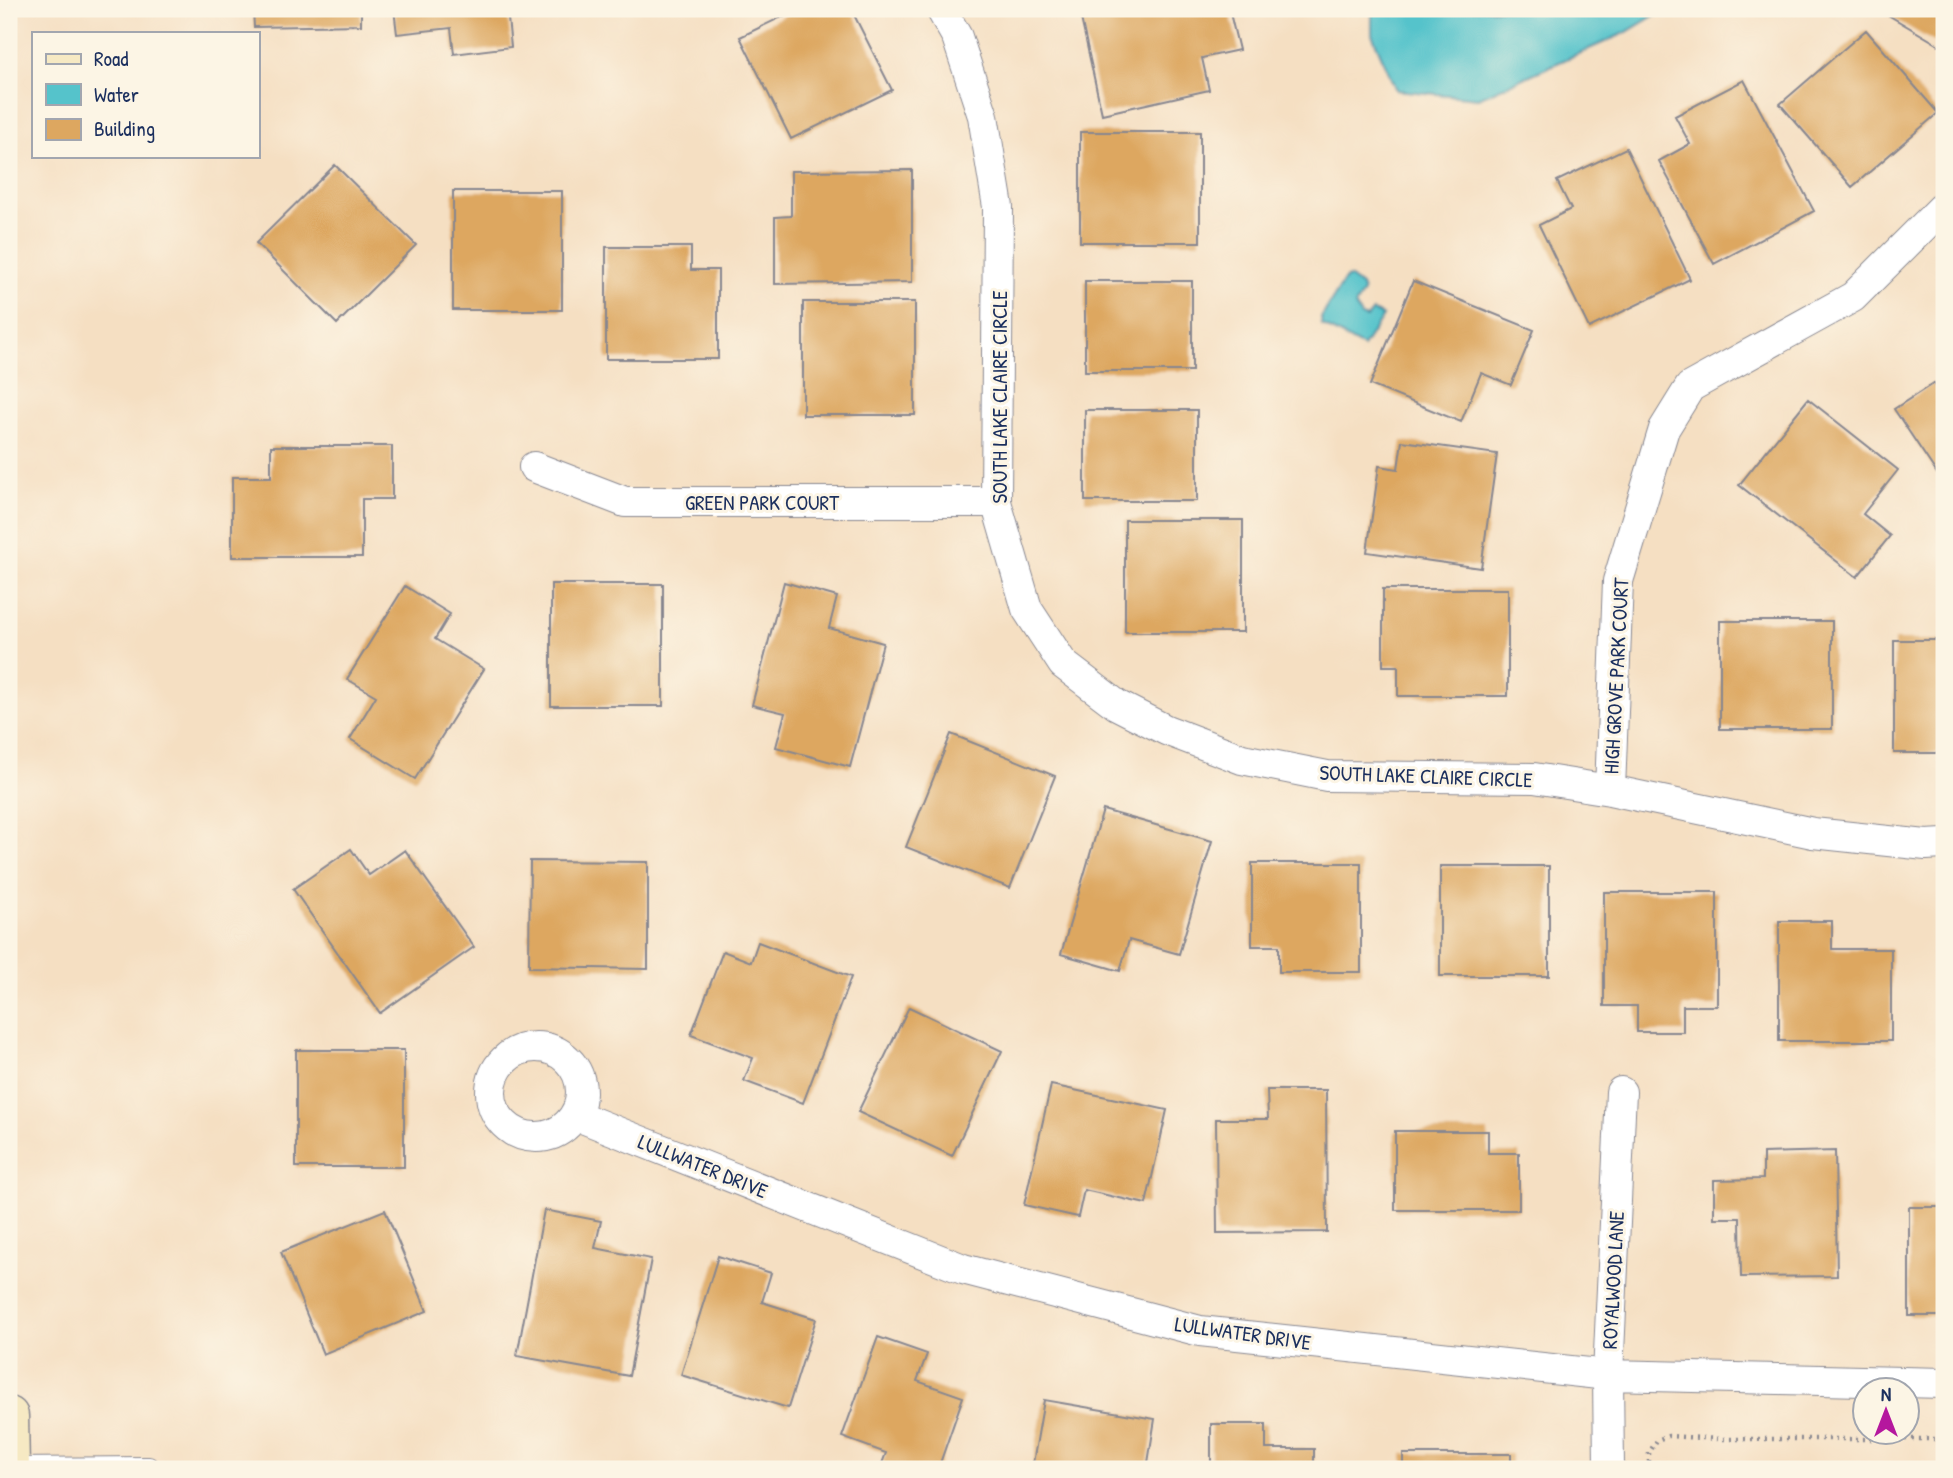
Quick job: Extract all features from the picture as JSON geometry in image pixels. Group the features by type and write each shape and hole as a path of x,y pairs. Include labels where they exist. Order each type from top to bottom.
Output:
{"street":[{"name":"SOUTH LAKE CLAIRE CIRCLE","path":"941,9 957,37 983,116 998,208 996,502 1027,609 1063,664 1117,705 1166,730 1242,760 1328,776 1534,778 1610,790 1813,833 1926,845 1944,844"},
{"name":"HIGH GROVE PARK COURT","path":"1610,790 1618,580 1664,429 1690,387 1853,297 1944,206"},
{"name":"GREEN PARK COURT","path":"534,467 625,502 996,502"},
{"name":"ROYALWOOD LANE","path":"1609,1469 1608,1375 1622,1091"},
{"name":"LULLWATER DRIVE","path":"576,1115 963,1269 1200,1331 1608,1375 1944,1383"},
{"path":"9,1416 10,1467"}],"lane":[{"path":"10,1467 149,1465 149,1469"}],"path":[{"path":"1649,1469 1649,1453 1657,1440 1668,1436 1719,1439 1944,1439"}],"water":[{"path":"1372,9 1665,9 1625,33 1478,98 1396,90 1372,34"},
{"path":"1349,277 1361,286 1363,292 1355,306 1361,316 1367,318 1373,311 1383,316 1363,347 1322,325 1321,318 1345,279"}],"building":[{"path":"253,9 361,9 361,25 254,27"},
{"path":"394,9 507,9 511,47 454,54 451,28 397,34"},
{"path":"798,9 851,9 892,90 791,139 740,37"},
{"path":"1079,9 1229,9 1239,50 1202,58 1209,90 1102,114"},
{"path":"1878,9 1944,9 1944,48"},
{"path":"1866,30 1938,113 1852,187 1780,104"},
{"path":"1744,80 1814,211 1714,264 1659,161 1690,144 1675,116"},
{"path":"1080,132 1200,132 1200,242 1080,242"},
{"path":"1626,148 1690,279 1589,328 1539,225 1571,209 1557,181"},
{"path":"335,165 416,245 337,324 256,243"},
{"path":"912,170 912,282 775,284 775,217 791,216 791,171"},
{"path":"453,191 562,191 562,310 453,310"},
{"path":"606,247 691,247 691,270 718,270 718,359 606,359"},
{"path":"1085,281 1192,281 1192,371 1085,371"},
{"path":"1413,281 1534,330 1511,385 1481,373 1461,422 1370,385"},
{"path":"803,302 915,302 915,415 803,415"},
{"path":"1934,383 1944,399 1944,484 1894,409"},
{"path":"1808,399 1898,470 1863,514 1890,536 1857,577 1739,485"},
{"path":"1085,410 1197,410 1197,501 1085,501"},
{"path":"1402,441 1497,454 1481,568 1367,552 1379,466 1398,469"},
{"path":"271,446 392,446 392,499 362,499 362,557 232,557 232,477 271,477"},
{"path":"1125,520 1243,520 1243,632 1125,632"},
{"path":"784,582 837,597 829,628 883,643 850,767 776,747 785,713 752,705"},
{"path":"551,584 663,584 663,706 551,706"},
{"path":"405,586 450,614 435,639 484,669 415,779 350,739 376,696 347,679"},
{"path":"1383,589 1508,589 1508,696 1398,696 1398,666 1383,666"},
{"path":"1720,621 1832,621 1832,729 1720,729"},
{"path":"1894,640 1944,640 1944,753 1894,753"},
{"path":"951,734 1055,776 1010,888 906,847"},
{"path":"1103,810 1212,841 1179,954 1129,940 1120,971 1061,954"},
{"path":"351,849 369,875 405,850 474,947 380,1013 293,889"},
{"path":"530,861 648,862 648,969 529,967"},
{"path":"1252,863 1361,863 1361,972 1279,972 1279,946 1252,946"},
{"path":"1440,866 1549,866 1549,976 1440,976"},
{"path":"1604,892 1717,892 1717,1006 1683,1006 1683,1032 1637,1032 1637,1006 1604,1006"},
{"path":"1779,921 1832,921 1832,949 1891,949 1891,1041 1779,1041"},
{"path":"758,942 851,977 803,1103 744,1081 753,1058 691,1035 723,951 751,962"},
{"path":"909,1007 1002,1051 952,1156 858,1112"},
{"path":"296,1050 404,1050 404,1167 296,1167"},
{"path":"1051,1085 1167,1110 1146,1204 1084,1190 1078,1217 1024,1205"},
{"path":"1267,1090 1326,1090 1327,1232 1217,1233 1216,1119 1268,1119"},
{"path":"1395,1131 1488,1131 1488,1153 1519,1153 1519,1210 1395,1210"},
{"path":"1835,1151 1837,1276 1741,1277 1740,1218 1714,1218 1714,1180 1763,1179 1763,1153"},
{"path":"1909,1207 1944,1207 1943,1316 1909,1316"},
{"path":"385,1210 427,1311 323,1354 281,1252"},
{"path":"544,1210 601,1221 595,1248 651,1259 629,1376 517,1356"},
{"path":"718,1256 771,1273 762,1302 816,1319 788,1408 681,1375"},
{"path":"878,1337 927,1354 917,1381 963,1397 938,1469 880,1469 886,1453 842,1437"},
{"path":"1044,1400 1155,1419 1147,1469 1032,1469"},
{"path":"1211,1424 1266,1424 1266,1449 1314,1449 1314,1469 1211,1469"},
{"path":"1403,1454 1511,1454 1511,1469 1403,1469"}]}
